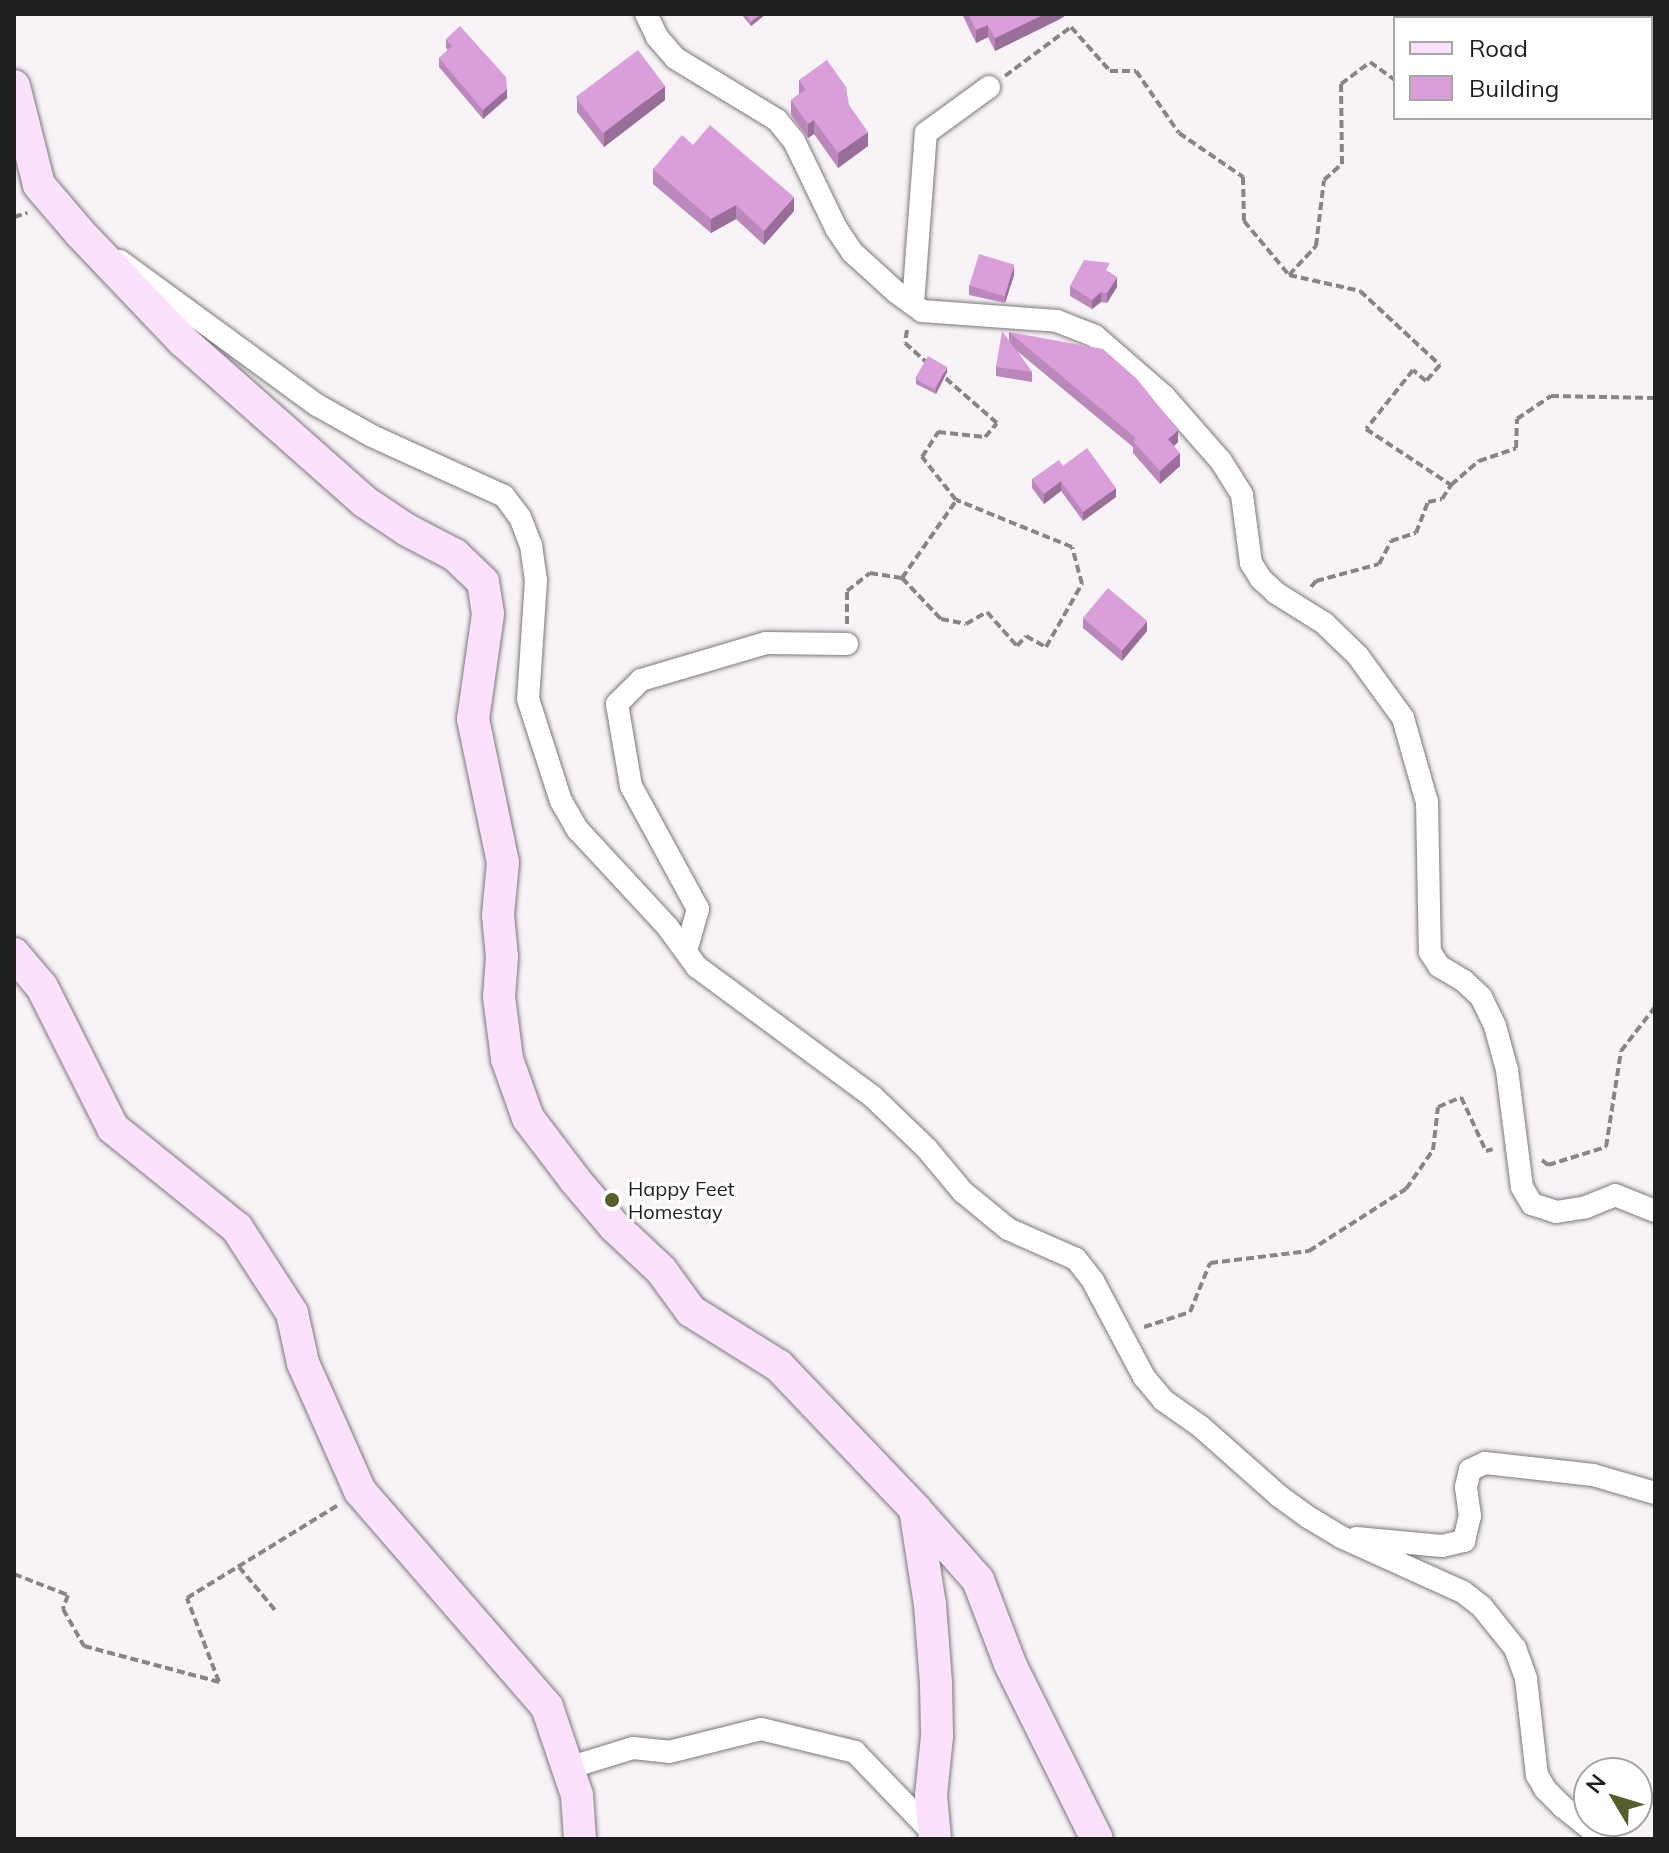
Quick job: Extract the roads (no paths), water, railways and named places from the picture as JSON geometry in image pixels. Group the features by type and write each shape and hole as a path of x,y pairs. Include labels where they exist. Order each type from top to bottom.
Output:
{"street":[{"path":"646,14 657,37 675,58 777,120 794,141 821,200 852,252 922,311 952,315 1014,315 1057,321 1095,336 1164,396 1221,461 1242,495 1251,563 1276,593 1324,623 1358,656 1403,718 1427,802 1430,952 1439,966 1464,981 1481,997 1495,1026 1507,1070 1522,1187 1532,1204 1556,1212 1586,1207 1615,1195 1655,1211"},
{"path":"14,86 39,185 80,233 183,341 354,493 407,530 455,555 483,582 488,614 473,719 503,862 498,915 502,957 499,997 507,1059 528,1118 575,1180 614,1226 661,1270 691,1311 779,1366 978,1580 1010,1664 1097,1839"},
{"path":"913,304 926,133 989,87"},
{"path":"80,233 154,283 317,405 372,436 504,496 520,517 531,545 536,580 528,699 561,801 578,830 643,898 697,967 728,993 776,1022 872,1096 927,1149 963,1192 1008,1229 1076,1259 1093,1281 1144,1377 1163,1400 1230,1450 1279,1496 1341,1537 1463,1592 1499,1626 1515,1648 1526,1679 1537,1775 1545,1789 1603,1839"},
{"path":"686,951 698,909 631,786 617,704 641,680 766,643 847,644"},
{"path":"14,954 42,987 113,1128 237,1228 292,1313 303,1363 360,1491 547,1707 577,1795 580,1839"},
{"path":"1341,1537 1442,1546 1464,1541 1470,1516 1466,1487 1470,1470 1485,1463 1593,1475 1655,1493"},
{"path":"915,1509 930,1605 936,1683 937,1736 931,1795 934,1836"},
{"path":"568,1768 633,1748 669,1752 761,1729 855,1752 934,1836"}],"place":[{"name":"Happy Feet Homestay","path":"612,1200"}]}
